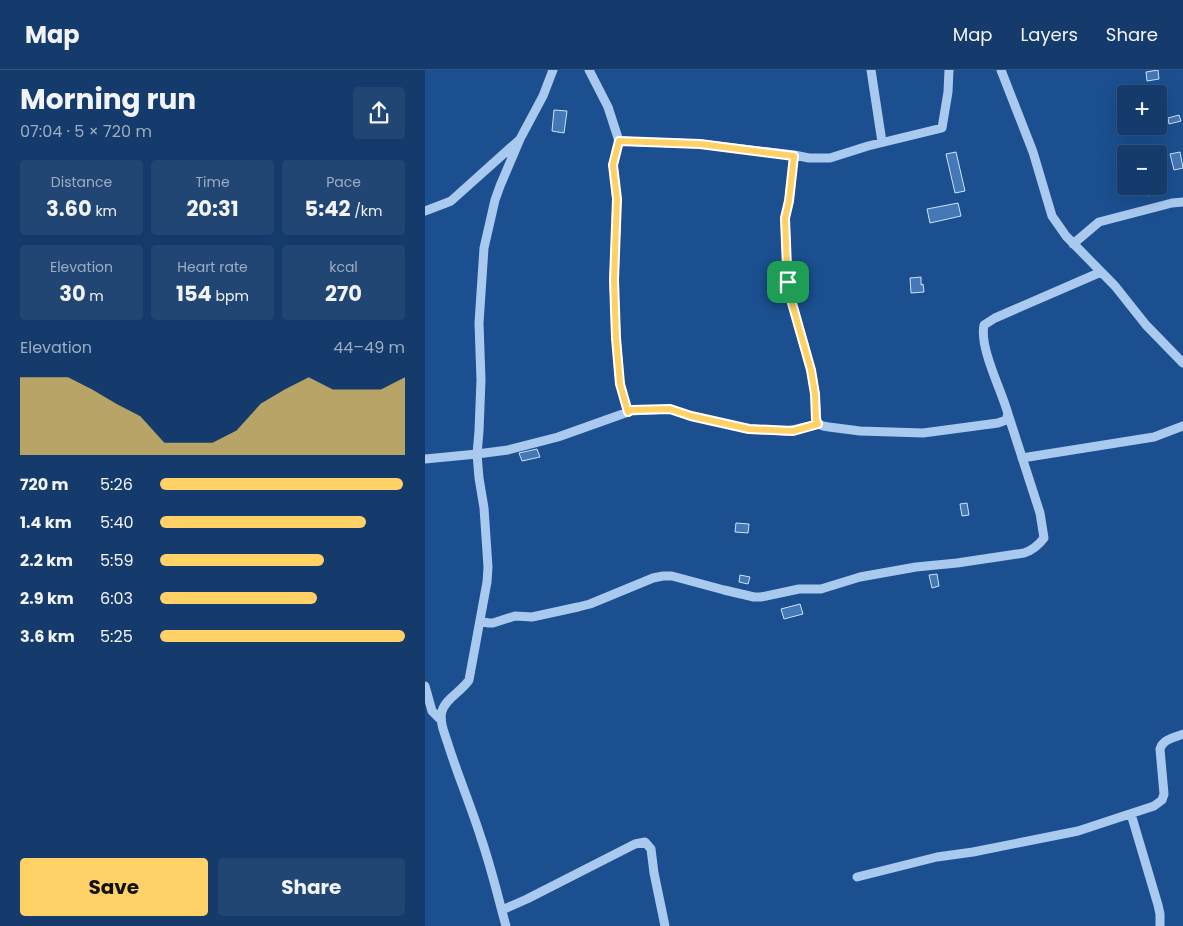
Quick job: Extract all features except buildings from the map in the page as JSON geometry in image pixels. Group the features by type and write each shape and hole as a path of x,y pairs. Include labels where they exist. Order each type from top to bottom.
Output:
{"street":[{"path":"506,926 481,837 453,762 441,720 443,706 469,680 488,574 484,508 477,454 481,380 479,324 484,248 495,200 520,139 543,96 553,70"},
{"path":"589,70 608,107 619,141 613,165 617,199 614,280 620,384 628,412"},
{"path":"871,70 882,142"},
{"path":"619,141 700,144 809,158 830,158 882,142 941,128 948,92 949,70"},
{"path":"1001,70 1033,152 1053,216 1065,236 1115,286 1146,325 1181,359"},
{"path":"425,210 446,204 520,139"},
{"path":"794,156 789,201 785,218 787,275 792,302 811,370 818,424"},
{"path":"1073,244 1099,222 1172,203 1183,202"},
{"path":"480,620 493,623 515,616 532,617 578,608 653,578 663,576 683,578 724,590 761,597 799,589 821,589 860,577 916,567 957,563 1033,550 1040,544 1043,538 1040,513 985,346 984,325 995,318 1101,272"},
{"path":"425,459 508,450 558,437 631,410 670,409 691,416 749,429 793,431 818,424 829,428 860,431 928,432 998,423 1006,420 1008,414"},
{"path":"1022,458 1154,437 1183,426"},
{"path":"425,686 432,711 441,720"},
{"path":"857,877 937,857 973,852 1079,831 1154,806 1162,800 1164,794 1161,745 1183,734"},
{"path":"1131,814 1160,914 1160,926"},
{"path":"502,910 635,844 645,842 651,849 665,926"}],"route":[{"path":"619,141 700,144 794,156 789,201 785,218 788,282 795,316 811,370 818,424 793,431 779,431 749,429 691,416 670,409 631,410 628,412 620,384 614,280 617,199 613,165 619,141"}]}
